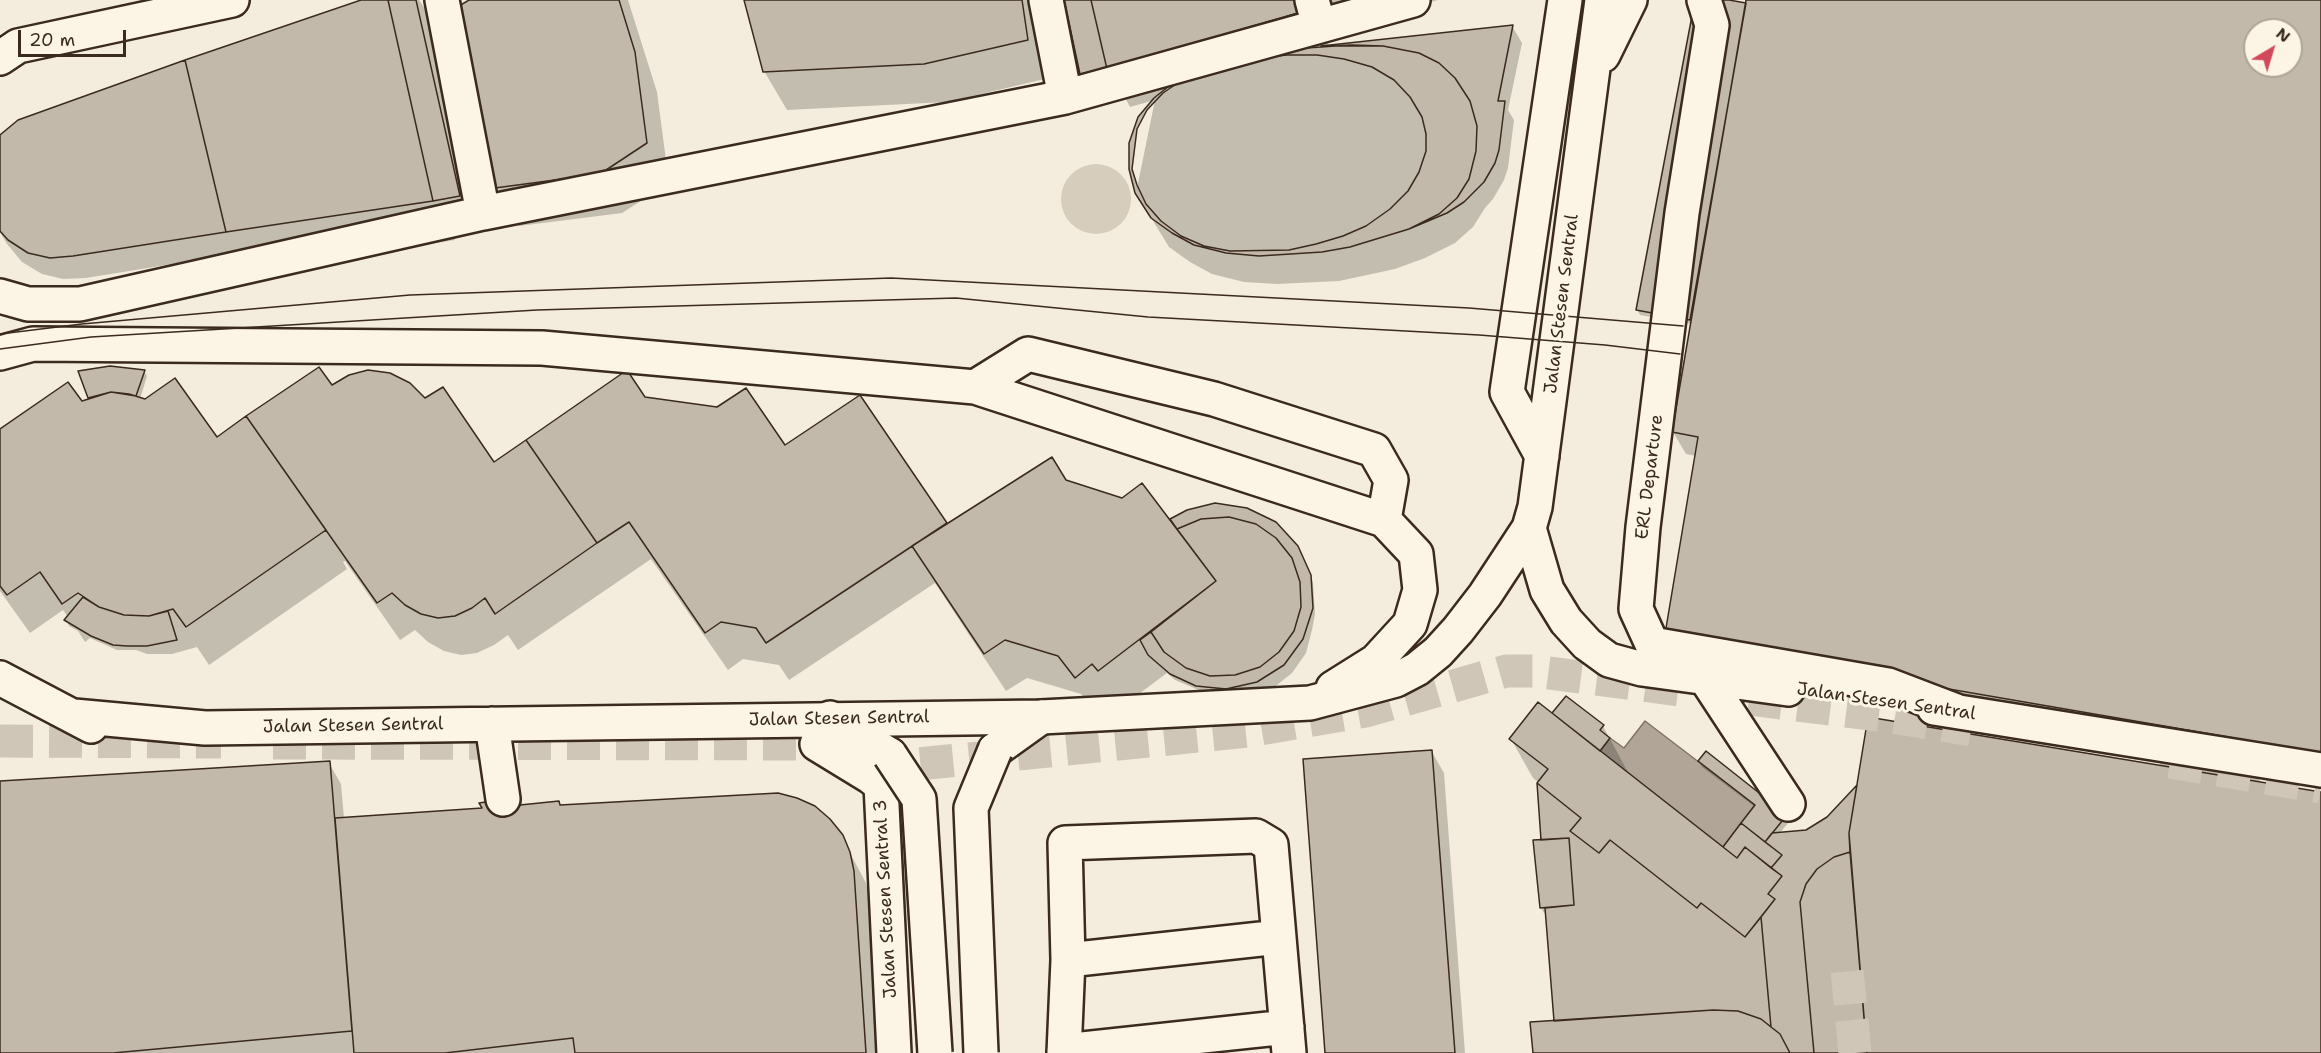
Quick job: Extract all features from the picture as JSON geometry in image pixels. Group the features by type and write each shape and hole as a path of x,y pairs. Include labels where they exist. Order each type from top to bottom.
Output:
{"street":[{"path":"0,58 18,46 232,0"},
{"path":"442,0 483,213"},
{"path":"1046,0 1065,97"},
{"path":"0,296 28,304 80,304 483,213 1065,97 1315,13 1413,0"},
{"path":"1542,456 1507,392 1565,0"},
{"name":"Jalan Stesen Sentral","path":"0,678 74,716 205,728 492,724 824,731 1310,703 1396,680 1417,669 1438,652 1458,630 1485,595 1529,528 1535,507 1602,0"},
{"name":"Jalan Stesen Sentral","path":"1592,78 1630,0"},
{"name":"ERL Departure","path":"1704,0 1712,25 1682,213 1644,516 1636,609 1652,644 1888,685 1956,711"},
{"path":"0,353 33,344 542,348 975,387 1384,520 1416,554 1420,590 1410,624 1376,661 1310,703"},
{"path":"975,387 1028,354 1214,399 1374,450 1391,480 1384,520"},
{"name":"Jalan Stesen Sentral","path":"1529,528 1547,590 1566,621 1587,644 1609,660 1642,669 1706,679 1956,711 2321,770"},
{"path":"1706,679 1788,804"},
{"path":"981,1053 971,808 995,750 1041,717"},
{"path":"492,724 503,799"},
{"path":"824,731 890,755 920,800 935,1053"},
{"name":"Jalan Stesen Sentral 3","path":"824,731 881,785 894,1053"},
{"path":"1256,836 1271,845 1288,1040 1064,1052 1068,960 1065,843 1256,836"},
{"path":"1068,960 1279,937"}],"shaded area":[{"path":"1096,164 1115,170 1125,180 1131,199 1125,218 1115,228 1096,234 1077,228 1067,218 1061,199 1067,180 1077,170"},
{"path":"1645,721 1755,805 1723,847 1600,751 1610,738 1624,748"}],"building":[{"path":"361,0 388,0 433,201 226,232 185,60"},
{"path":"388,0 416,0 460,196 433,201"},
{"path":"469,0 619,0 635,52 647,143 600,174 495,188 469,97 459,6"},
{"path":"744,0 1022,0 1028,40 924,64 763,72"},
{"path":"1064,0 1091,0 1107,69 1080,74"},
{"path":"1091,0 1306,0 1308,10 1107,69"},
{"path":"1695,0 1729,0 1746,3 1690,320 1636,310"},
{"path":"1746,0 2321,0 2321,753 1664,640 1698,437 1672,432"},
{"path":"1513,25 1498,101 1505,101 1499,150 1495,163 1484,182 1464,202 1447,213 1409,229 1439,214 1457,198 1469,179 1476,151 1477,126 1470,101 1455,78 1439,63 1419,53 1383,46 1321,46"},
{"path":"1350,45 1383,46 1419,53 1439,63 1455,78 1470,101 1477,126 1476,151 1469,179 1457,198 1439,214 1409,229 1350,247 1322,252 1259,256 1226,253 1194,245 1151,218 1135,193 1129,169 1129,143 1138,117 1154,98 1174,82 1292,49"},
{"path":"1317,55 1344,59 1372,67 1394,80 1410,97 1422,117 1426,134 1426,151 1419,172 1408,191 1390,209 1366,226 1343,236 1289,250 1230,251 1204,246 1181,236 1161,221 1146,204 1132,169 1137,129 1147,110 1163,93 1182,80 1260,58"},
{"path":"185,60 226,232 50,258 28,253 8,240 0,231 0,135 18,120"},
{"path":"110,366 145,370 136,396 111,392 88,398 78,371"},
{"path":"319,367 332,385 349,375 368,370 390,373 410,383 425,398 443,387 494,462 526,440 597,543 495,614 485,598 472,608 455,616 438,618 421,614 405,605 392,593 377,603 246,416"},
{"path":"627,370 645,397 717,407 746,388 785,445 860,395 947,523 766,643 756,628 721,622 705,633 629,522 597,543 526,440"},
{"path":"175,378 217,437 246,416 326,530 186,627 173,609 149,616 124,615 99,607 78,593 62,604 40,572 7,595 0,586 0,429 68,382 82,401 111,392 145,399"},
{"path":"1052,457 1066,480 1122,498 1142,483 1216,581 1098,671 1092,664 1075,678 1058,656 1005,640 984,654 912,546"},
{"path":"1215,503 1247,508 1276,522 1298,546 1311,575 1313,608 1303,639 1284,665 1257,682 1226,689 1196,686 1170,674 1148,655 1140,640 1151,632 1164,652 1186,668 1210,676 1235,675 1260,667 1279,652 1294,631 1301,607 1300,582 1292,558 1276,538 1256,524 1229,517 1201,519 1177,529 1170,519 1187,510"},
{"path":"1229,517 1256,524 1276,538 1292,558 1300,582 1301,607 1294,631 1279,652 1260,667 1235,675 1210,676 1186,668 1164,652 1151,632 1216,581 1177,529 1201,519"},
{"path":"83,597 99,607 124,615 149,616 168,611 177,640 147,646 127,646 113,645 91,636 64,620"},
{"path":"1566,696 1604,725 1600,730 1610,738 1600,751 1552,713"},
{"path":"1538,702 1737,858 1745,847 1782,876 1768,894 1775,899 1745,937 1701,903 1697,908 1610,840 1599,853 1570,831 1581,818 1537,783 1548,769 1509,739"},
{"path":"1868,717 2321,792 2321,1053 1867,1053 1849,833"},
{"path":"1432,750 1455,1053 1325,1053 1303,759"},
{"path":"1706,751 1787,815 1765,842 1741,823 1755,805 1698,761"},
{"path":"330,761 352,1031 113,1053 0,1053 0,781"},
{"path":"1537,783 1581,818 1570,831 1599,853 1610,840 1697,908 1701,903 1745,937 1761,917 1771,1027 1761,1019 1738,1011 1713,1010 1554,1021 1545,908 1574,905 1569,838 1541,840"},
{"path":"1857,785 1849,833 1850,852 1834,857 1817,869 1806,884 1800,902 1814,1053 1790,1053 1780,1034 1771,1027 1761,917 1775,899 1768,894 1782,876 1771,868 1782,855 1765,842 1772,833 1806,830 1827,817"},
{"path":"778,793 815,806 843,835 850,852 854,871 866,1053 575,1053 573,1038 445,1053 354,1053 335,818 482,808 479,803 511,798 521,798 520,805 559,801 560,805"},
{"path":"1741,823 1782,855 1771,868 1745,847 1737,858 1723,847"},
{"path":"1569,838 1574,905 1540,908 1533,840"},
{"path":"1850,852 1867,1053 1814,1053 1800,902 1806,884 1817,869 1834,857"},
{"path":"1713,1010 1738,1011 1761,1019 1780,1034 1790,1053 1533,1053 1530,1022"}],"tunnel":[{"path":"894,804 918,764 1249,731 1366,711 1506,671 1534,671 1680,690"},
{"path":"1749,699 1894,717 1971,730"},
{"path":"0,741 221,742"},
{"path":"273,743 817,744"},
{"path":"2170,762 2321,787"},
{"path":"1855,1053 1847,971 1859,968"}],"tram line":[{"path":"0,334 82,324 410,295 891,278 1469,308 1683,326"},
{"path":"0,349 91,337 537,310 956,298 1148,317 1479,335 1605,345 1680,354"}]}
